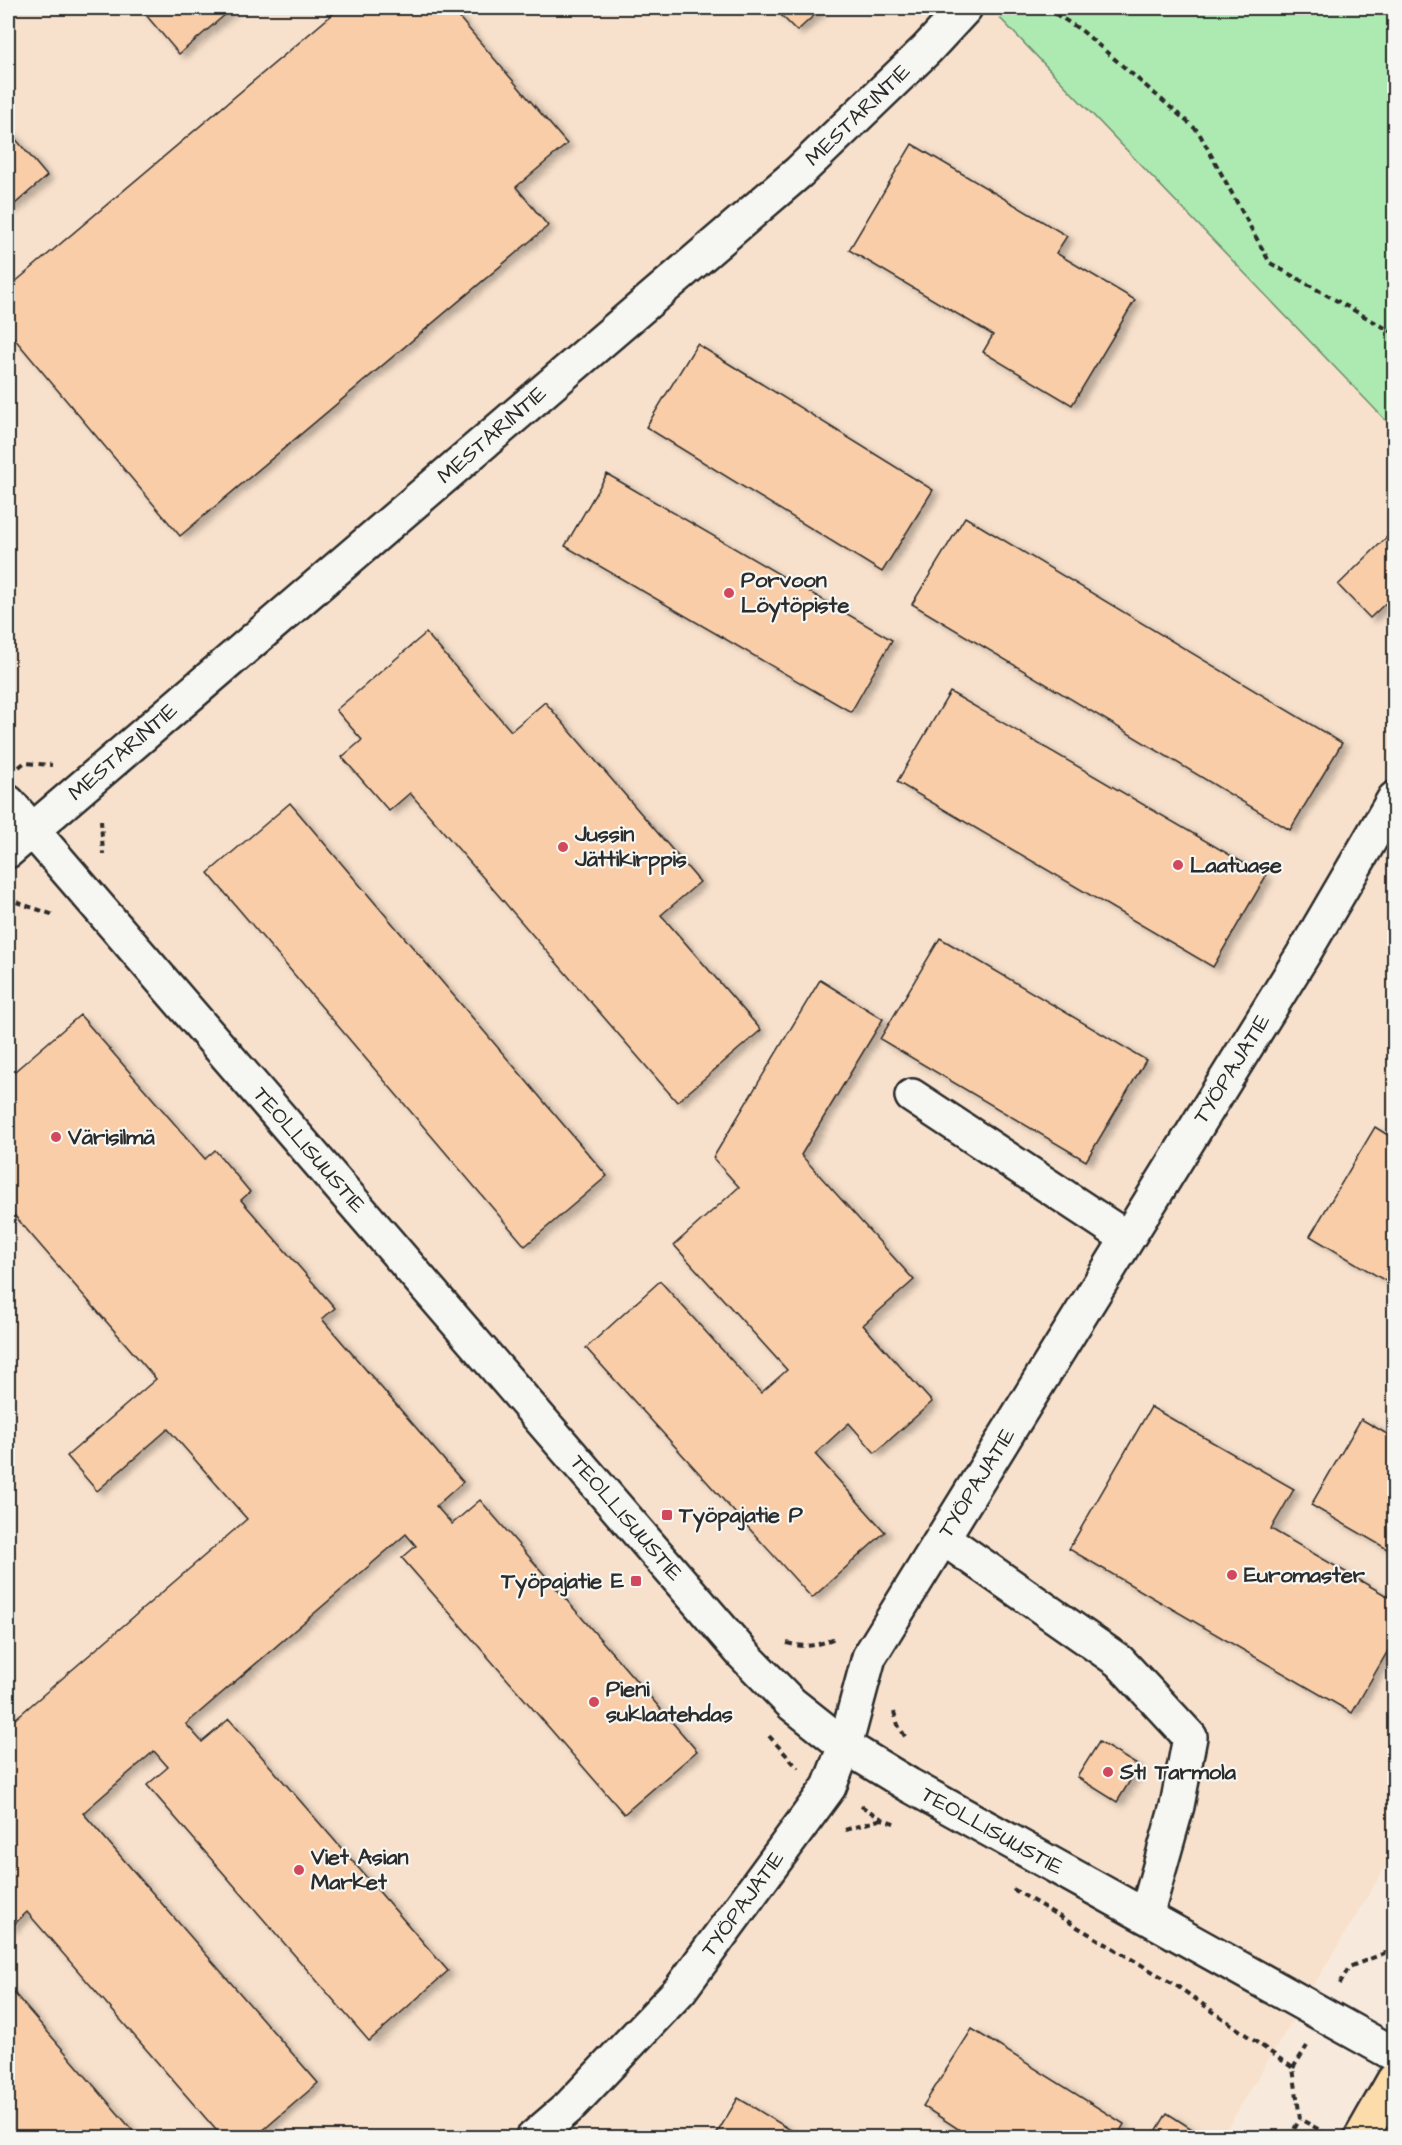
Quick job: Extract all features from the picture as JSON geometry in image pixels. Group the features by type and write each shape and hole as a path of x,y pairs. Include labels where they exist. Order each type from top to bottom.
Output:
{"main road":[{"path":"1361,2138 1395,2080"}],"street":[{"name":"MESTARINTIE","path":"19,840 799,171 927,49 965,8"},
{"name":"TYÖPAJATIE","path":"533,2138 569,2107 680,1990 829,1787 845,1746 869,1657 1304,953 1395,799"},
{"name":"TEOLLISUUSTIE","path":"8,802 19,840 743,1654 792,1704 845,1746 909,1785 1395,2054"},
{"path":"912,1096 1127,1238"},
{"path":"943,1538 1119,1660 1190,1737 1177,1806 1146,1916"}],"path":[{"path":"1046,8 1081,30 1198,130 1270,263 1395,333"},
{"path":"1289,2138 1300,2119"}],"shaded area":[{"path":"8,8 990,8 1394,429 1394,1853 1222,2137 8,2138"}],"green space":[{"path":"1011,8 1394,8 1394,429 1000,18"}],"building":[{"path":"140,8 233,8 179,54"},
{"path":"340,8 451,8 567,144 516,187 548,226 180,536 8,331 8,288"},
{"path":"774,8 822,8 797,31"},
{"path":"8,130 47,176 8,210"},
{"path":"912,144 1067,236 1056,253 1135,300 1072,405 983,352 993,335 849,250"},
{"path":"697,344 933,490 882,572 646,427"},
{"name":"Porvoon Löytöpiste","path":"607,474 892,640 851,712 565,546"},
{"path":"965,517 1342,743 1290,830 912,604"},
{"path":"1394,530 1394,595 1370,618 1338,585"},
{"name":"Jussin Jättikirppis","path":"426,633 511,731 545,702 700,882 661,915 761,1030 677,1102 410,793 389,811 342,757 362,740 336,710"},
{"path":"950,692 1266,876 1213,967 897,782"},
{"path":"290,803 607,1176 525,1246 208,873"},
{"path":"940,938 1146,1060 1086,1161 880,1039"},
{"path":"820,980 883,1019 801,1155 914,1280 863,1325 932,1402 875,1453 849,1423 815,1454 885,1532 812,1598 586,1348 660,1281 761,1393 787,1370 674,1245 739,1187 713,1158"},
{"path":"80,1015 205,1159 215,1150 250,1192 241,1200 335,1308 322,1319 463,1482 436,1506 452,1524 480,1500 697,1751 624,1814 402,1558 416,1546 406,1534 186,1724 202,1742 229,1719 448,1971 369,2041 147,1785 168,1767 154,1751 83,1813 318,2083 254,2138 223,2138 27,1912 8,1930 8,1710 15,1719 247,1519 168,1429 97,1491 67,1456 156,1379 8,1208 8,1077"},
{"path":"1375,1127 1394,1139 1394,1286 1310,1236"},
{"name":"Euromaster","path":"1151,1407 1294,1489 1271,1529 1394,1600 1394,1640 1352,1713 1069,1549"},
{"path":"1361,1419 1394,1438 1394,1553 1311,1505"},
{"name":"St1 Tarmola","path":"1099,1742 1139,1766 1117,1802 1077,1777"},
{"path":"8,1986 139,2138 8,2138"},
{"path":"972,2029 1124,2124 1116,2138 972,2138 923,2106"},
{"path":"738,2098 804,2138 714,2138"},
{"path":"1167,2113 1206,2138 1152,2138"}],"place":[{"name":"Porvoon Löytöpiste","path":"729,593"},
{"name":"Jussin Jättikirppis","path":"563,847"},
{"name":"Laatuase","path":"1178,865"},
{"name":"Värisilmä","path":"56,1137"},
{"name":"Työpajatie P","path":"667,1515"},
{"name":"Euromaster","path":"1232,1575"},
{"name":"Työpajatie E","path":"636,1581"},
{"name":"Pieni suklaatehdas","path":"594,1702"},
{"name":"St1 Tarmola","path":"1108,1772"},
{"name":"Viet Asian Market","path":"299,1870"}]}
